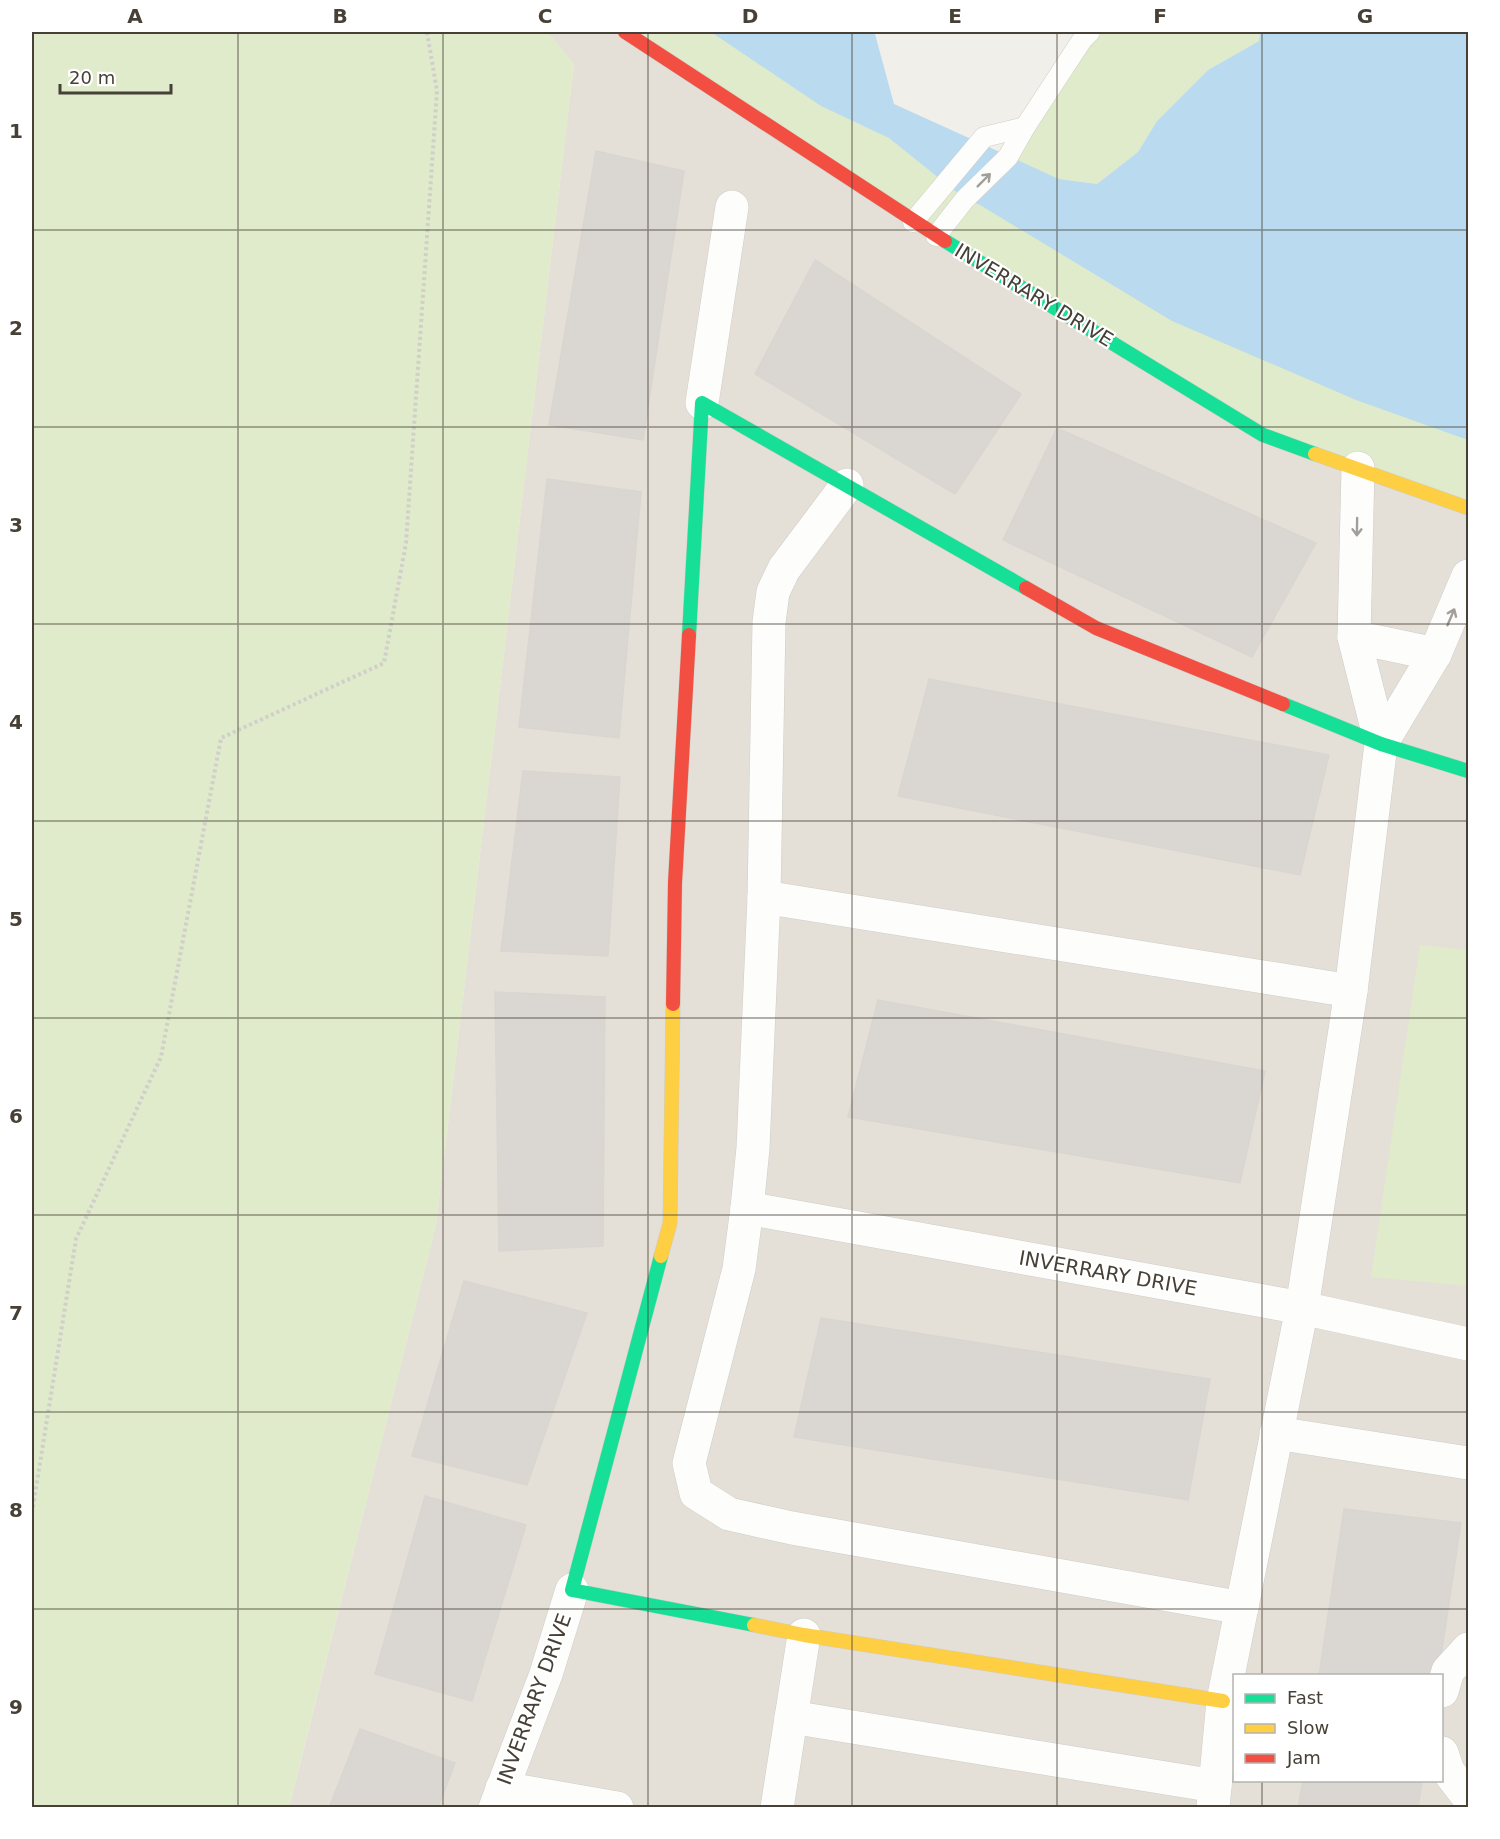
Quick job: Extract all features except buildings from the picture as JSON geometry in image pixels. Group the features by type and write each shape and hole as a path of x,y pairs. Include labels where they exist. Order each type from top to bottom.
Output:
{"street":[{"name":"INVERRARY DRIVE","path":"625,32 913,222 1263,435 1468,508"},
{"path":"732,207 702,403 675,883 670,1222 572,1590 804,1635 1223,1701"},
{"path":"702,403 1096,628 1381,744 1468,771"},
{"path":"791,1717 1214,1797 1223,1701 1302,1308 1351,991 1381,744 1354,637 1358,468"},
{"path":"847,485 784,569 773,592 769,622 764,897 753,1148 738,1269 689,1463 696,1493 729,1514 792,1528 1242,1608"},
{"path":"1381,744 1435,654 1468,576"},
{"path":"1354,637 1435,654"},
{"path":"764,897 1351,991"},
{"name":"INVERRARY DRIVE","path":"747,1208 1302,1308 1468,1344"},
{"path":"1276,1433 1468,1462"},
{"name":"INVERRARY DRIVE","path":"498,1798 546,1674 572,1590"},
{"path":"777,1808 804,1635"},
{"path":"1443,1688 1448,1671 1468,1649"},
{"path":"1443,1756 1448,1772 1468,1797"},
{"path":"498,1798 617,1808"}],"lane":[{"path":"936,236 965,199 1008,157 1014,134 1090,32"},
{"path":"913,222 984,137 1014,134"}],"path":[{"path":"32,1513 76,1239 160,1057 221,738 384,663 406,543 437,91 427,32"}],"shaded area":[{"path":"547,32 625,32 1468,508 1468,1807 289,1808 436,1225 574,64"}],"green space":[{"path":"32,32 547,32 574,64 436,1225 289,1807 32,1807"},
{"path":"625,32 744,32 1468,408 1468,508 1263,435"},
{"path":"1090,32 1260,32 1259,41 1208,70 1157,121 1138,152 1097,184 1059,179 1008,157"},
{"path":"1420,945 1468,950 1468,1286 1371,1277"}],"water":[{"path":"711,32 871,32 875,34 894,104 1059,179 1097,184 1138,152 1157,121 1208,70 1259,41 1260,32 1468,32 1468,440 1356,400 1172,321 980,205 965,199 889,138 821,106"}],"traffic: fast":[{"path":"945,241 1263,435 1315,454"},
{"path":"689,635 702,403 1026,588"},
{"path":"1283,704 1381,744 1468,771"},
{"path":"661,1256 572,1590 754,1625"}],"traffic: slow":[{"path":"1315,454 1468,508"},
{"path":"661,1256 670,1223 673,1004"},
{"path":"754,1625 804,1635 1223,1701"}],"traffic: jam":[{"path":"625,32 945,241"},
{"path":"1026,588 1096,628 1283,704"},
{"path":"673,1004 675,883 689,635"}]}
